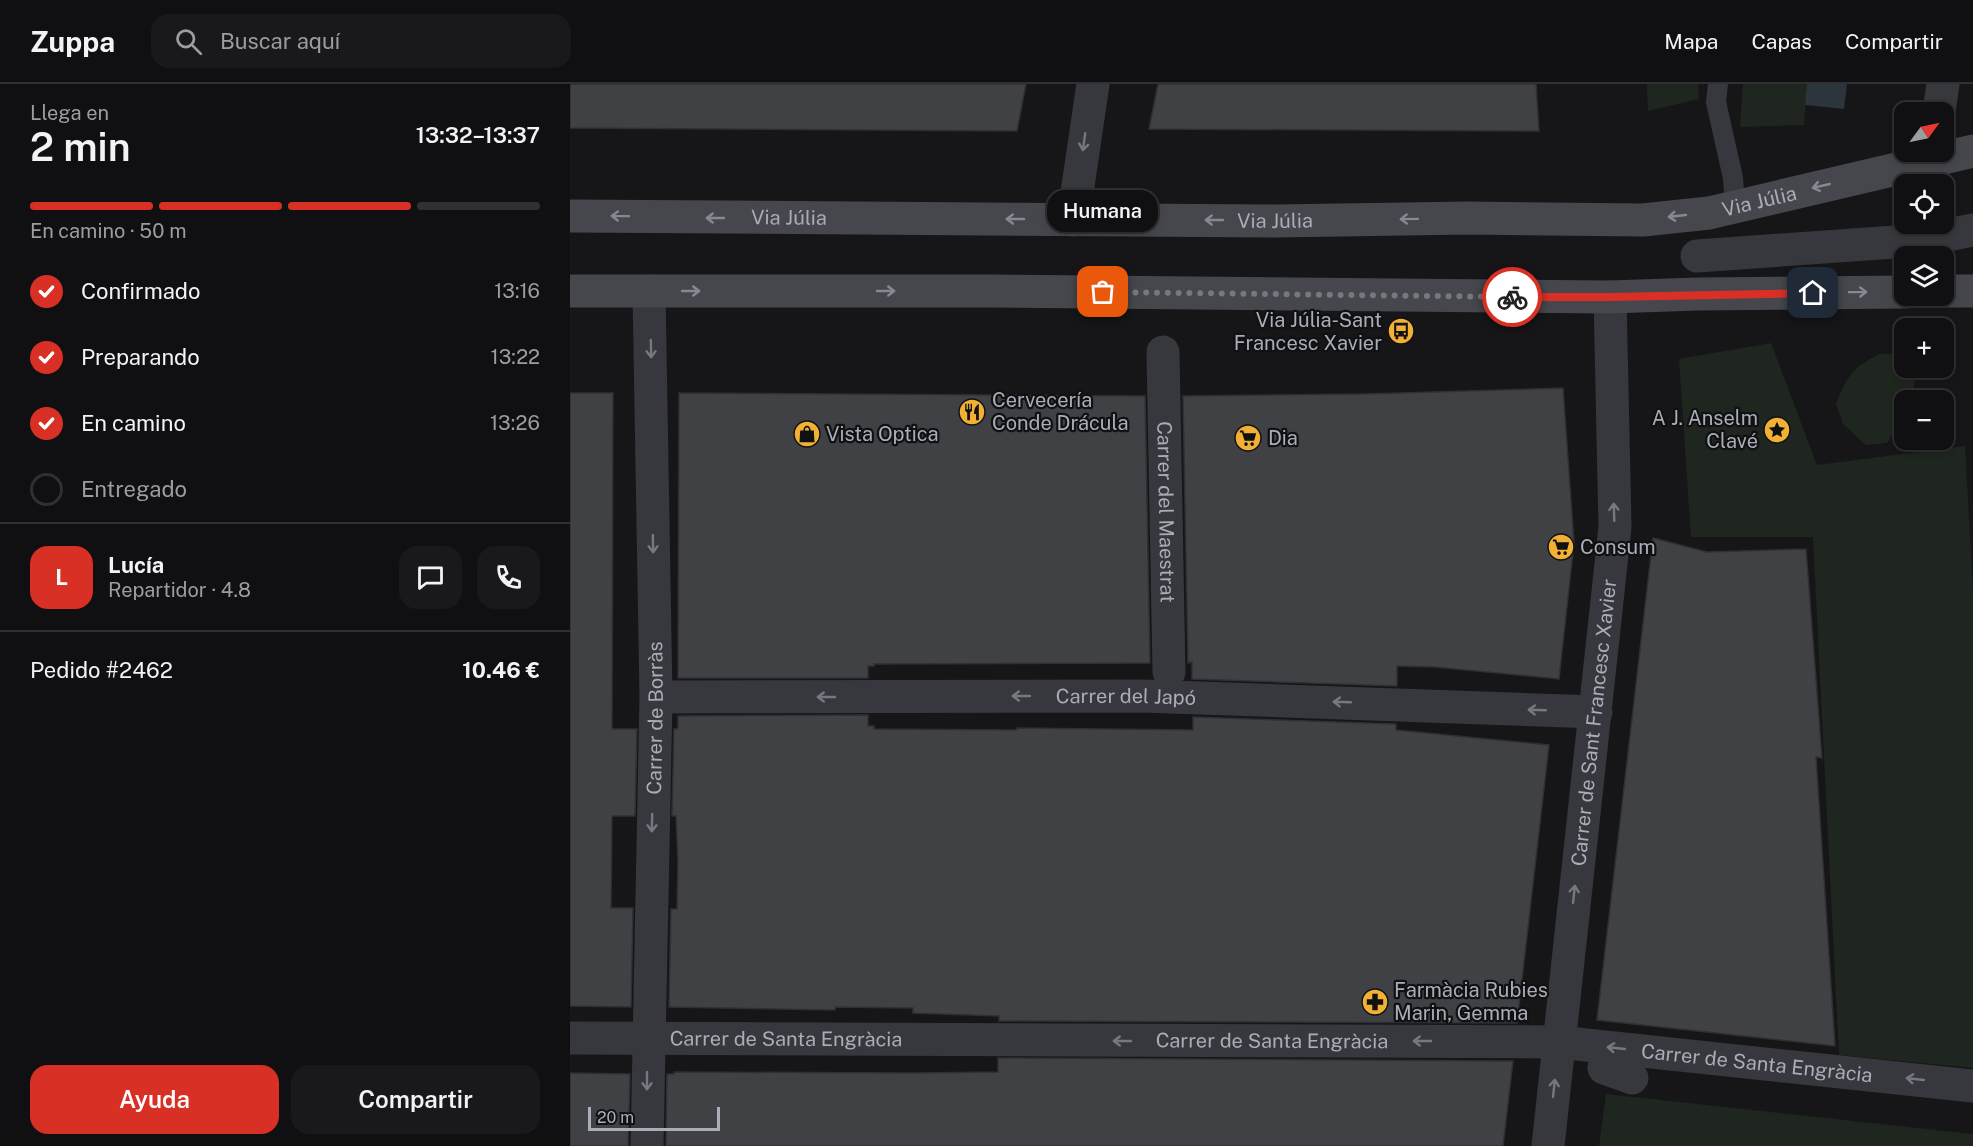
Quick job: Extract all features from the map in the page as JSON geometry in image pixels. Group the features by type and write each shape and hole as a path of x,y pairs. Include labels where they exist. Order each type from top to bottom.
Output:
{"street":[{"path":"1073,220 1093,84"},
{"path":"1940,102 1943,84"},
{"name":"Via Júlia","path":"1954,154 1973,152"},
{"name":"Via Júlia","path":"570,216 1276,221 1468,218 1643,220 1710,213 1919,162"},
{"path":"1697,256 1923,240 1973,230"},
{"path":"570,291 999,291 1610,297 1894,292"},
{"name":"Carrer de Borràs","path":"647,1146 656,697 649,291"},
{"path":"1954,291 1973,291"},
{"name":"Carrer de Sant Francesc Xavier","path":"1548,1146 1614,527 1610,297"},
{"name":"Carrer del Maestrat","path":"1163,352 1168,672"},
{"name":"Carrer del Japó","path":"656,697 1142,696 1596,712"},
{"name":"Carrer de Santa Engràcia","path":"570,1038 1558,1042 1973,1086"}],"lane":[{"path":"1718,84 1716,102 1733,178 1735,207"}],"shaded area":[{"path":"1647,84 1698,84 1699,99 1648,111"},
{"path":"1743,84 1807,84 1804,125 1740,127"},
{"path":"1807,84 1847,84 1844,109 1805,105"},
{"path":"1771,343 1817,465 1934,450 1954,450 1954,447 1965,446 1973,591 1973,1068 1839,1055 1813,537 1691,537 1679,359"},
{"path":"1879,354 1894,354 1894,378 1915,378 1913,390 1894,390 1894,432 1887,443 1866,445 1843,424 1836,404 1844,386 1862,364"},
{"path":"1606,1094 1973,1134 1973,1146 1599,1146"}],"building":[{"path":"570,84 1026,84 1017,131 570,128"},
{"path":"1158,84 1536,84 1539,131 1149,129"},
{"path":"1563,388 1574,543 1559,679 1435,667 1397,666 1397,686 1192,679 1192,662 1188,663 1183,396 1366,394"},
{"path":"570,393 613,393 612,729 637,729 635,816 612,816 611,908 633,908 631,1007 570,1006"},
{"path":"679,393 1145,396 1150,663 874,664 874,666 868,666 868,678 678,678"},
{"path":"1653,538 1707,552 1806,549 1822,758 1816,757 1835,1046 1597,1020"},
{"path":"868,715 868,726 874,726 874,729 1193,730 1193,717 1396,724 1396,730 1549,745 1517,1023 999,1021 999,1016 913,1013 913,1008 835,1007 835,1010 669,1007 671,909 677,909 676,816 672,816 674,729 678,729 678,716"},
{"path":"998,1058 1513,1061 1503,1146 666,1146 667,1074 674,1074 674,1072 998,1072"},
{"path":"570,1073 630,1074 628,1146 570,1146"}],"way so far":[{"path":"1103,292 1512,297"}],"place":[{"name":"Humana","path":"1103,292"},
{"name":"Via Júlia-Sant Francesc Xavier","path":"1401,331"},
{"name":"Cervecería Conde Drácula","path":"972,412"},
{"name":"A J. Anselm Clavé","path":"1777,430"},
{"name":"Vista Optica","path":"807,434"},
{"name":"Dia","path":"1248,438"},
{"name":"Consum","path":"1561,547"},
{"name":"Farmàcia Rubies Marin, Gemma","path":"1375,1002"}],"route":[{"path":"1512,297 1813,293"}]}
